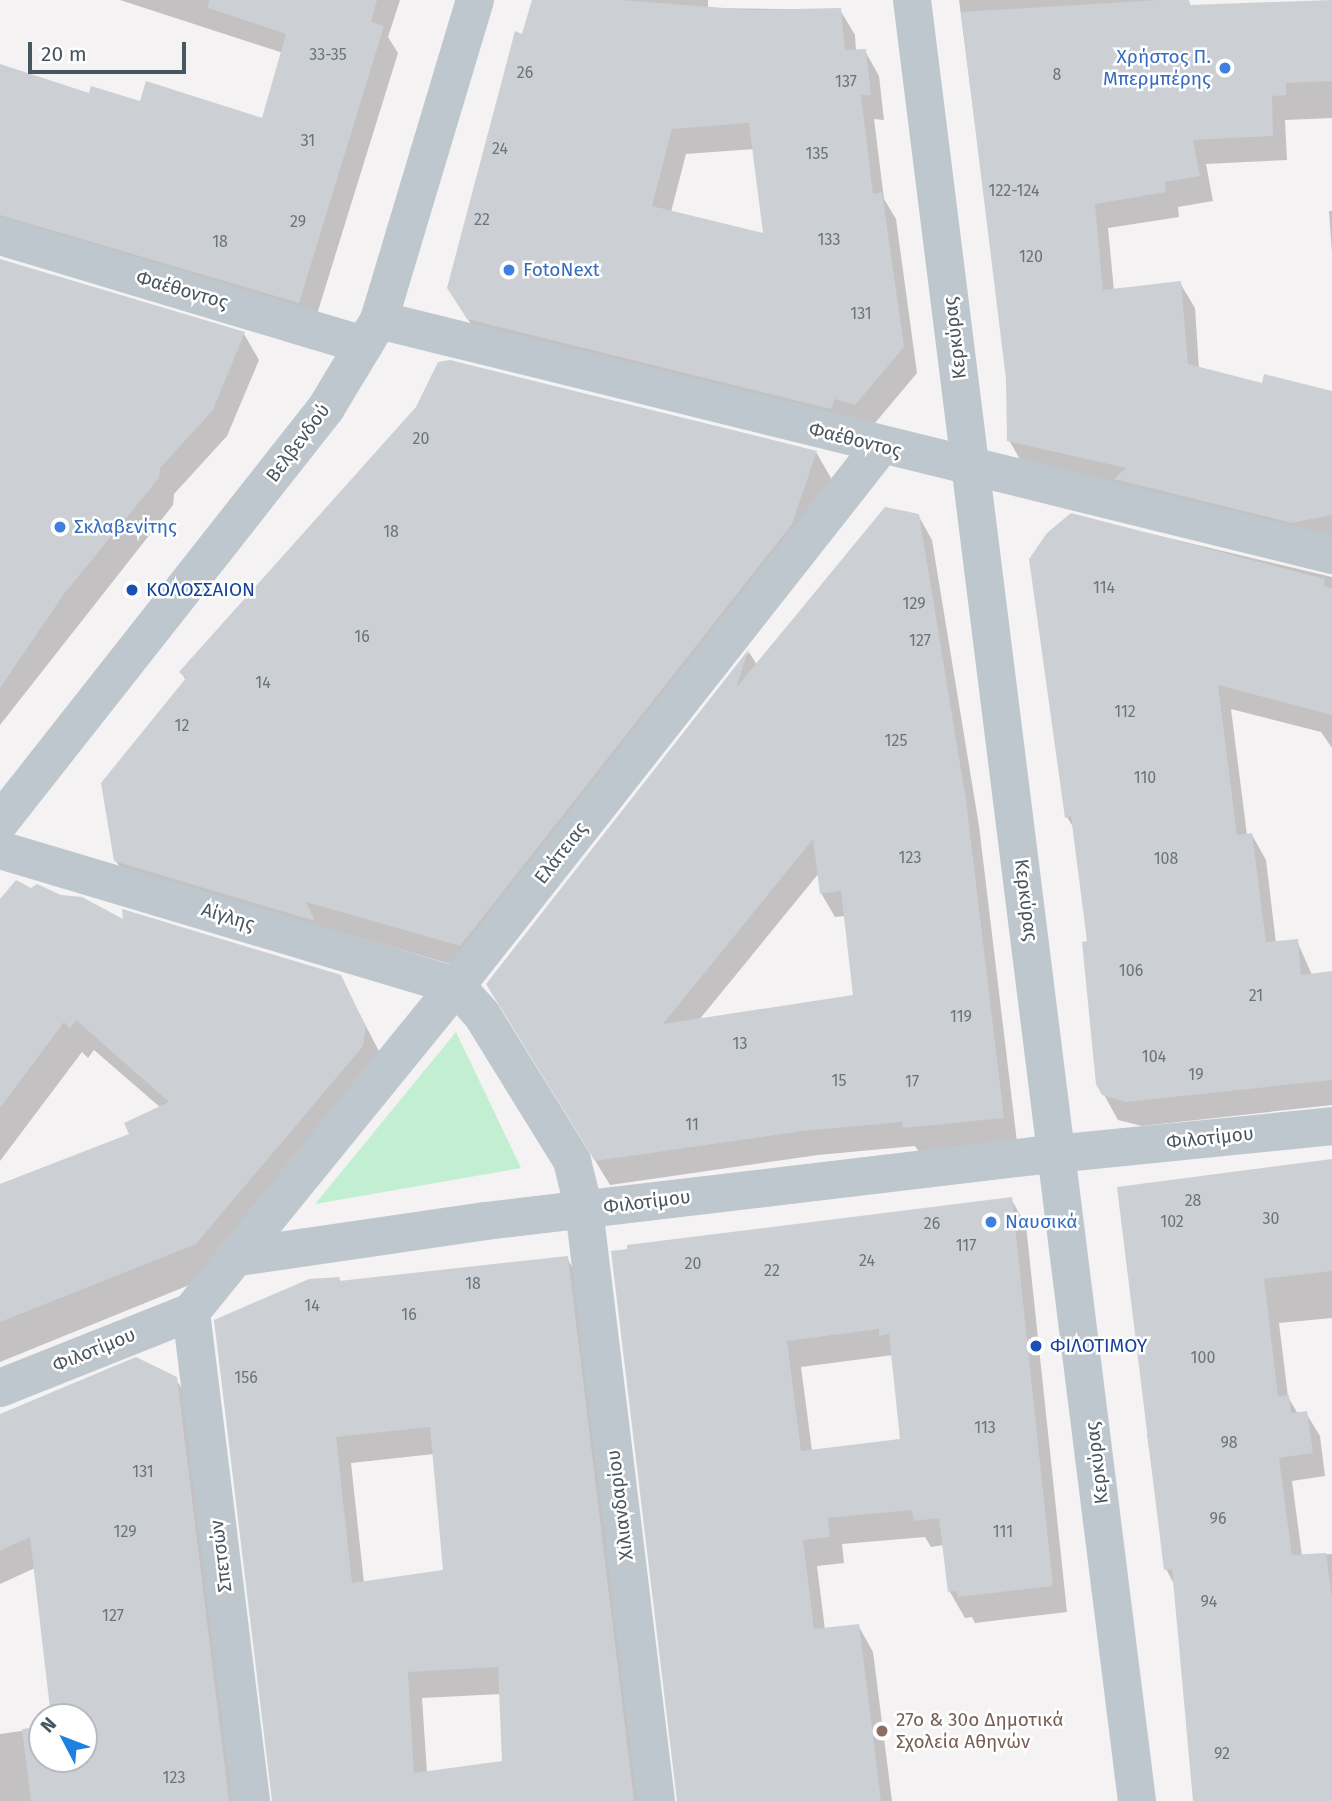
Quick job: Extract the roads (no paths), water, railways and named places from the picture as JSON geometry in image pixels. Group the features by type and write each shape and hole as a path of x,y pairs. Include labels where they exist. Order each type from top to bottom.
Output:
{"street":[{"name":"Βελβενδού","path":"0,822 326,408 372,333 475,0"},
{"name":"Κερκύρας","path":"912,0 1059,1154 1137,1801"},
{"name":"Φαέθοντος","path":"0,236 372,333 881,446 1332,555"},
{"name":"Ελάτειας","path":"239,1258 881,446"},
{"name":"Αίγλης","path":"0,849 457,985"},
{"name":"Χιλιανδαρίου","path":"457,985 482,1015 572,1161 583,1209 656,1801"},
{"name":"Φιλοτίμου","path":"0,1388 191,1312 239,1258 583,1209 1059,1154 1332,1126"},
{"name":"Σπετσών","path":"191,1312 251,1801"}],"place":[{"name":"Χρήστος Π. Μπερμπέρης","path":"1225,68"},
{"name":"FotoNext","path":"509,270"},
{"name":"Σκλαβενίτης","path":"60,527"},
{"name":"ΚΟΛΟΣΣΑΙΟΝ","path":"132,590"},
{"name":"Ναυσικά","path":"991,1222"},
{"name":"ΦΙΛΟΤΙΜΟΥ","path":"1036,1346"},
{"name":"27ο & 30ο Δημοτικά Σχολεία Αθηνών","path":"882,1731"}]}
